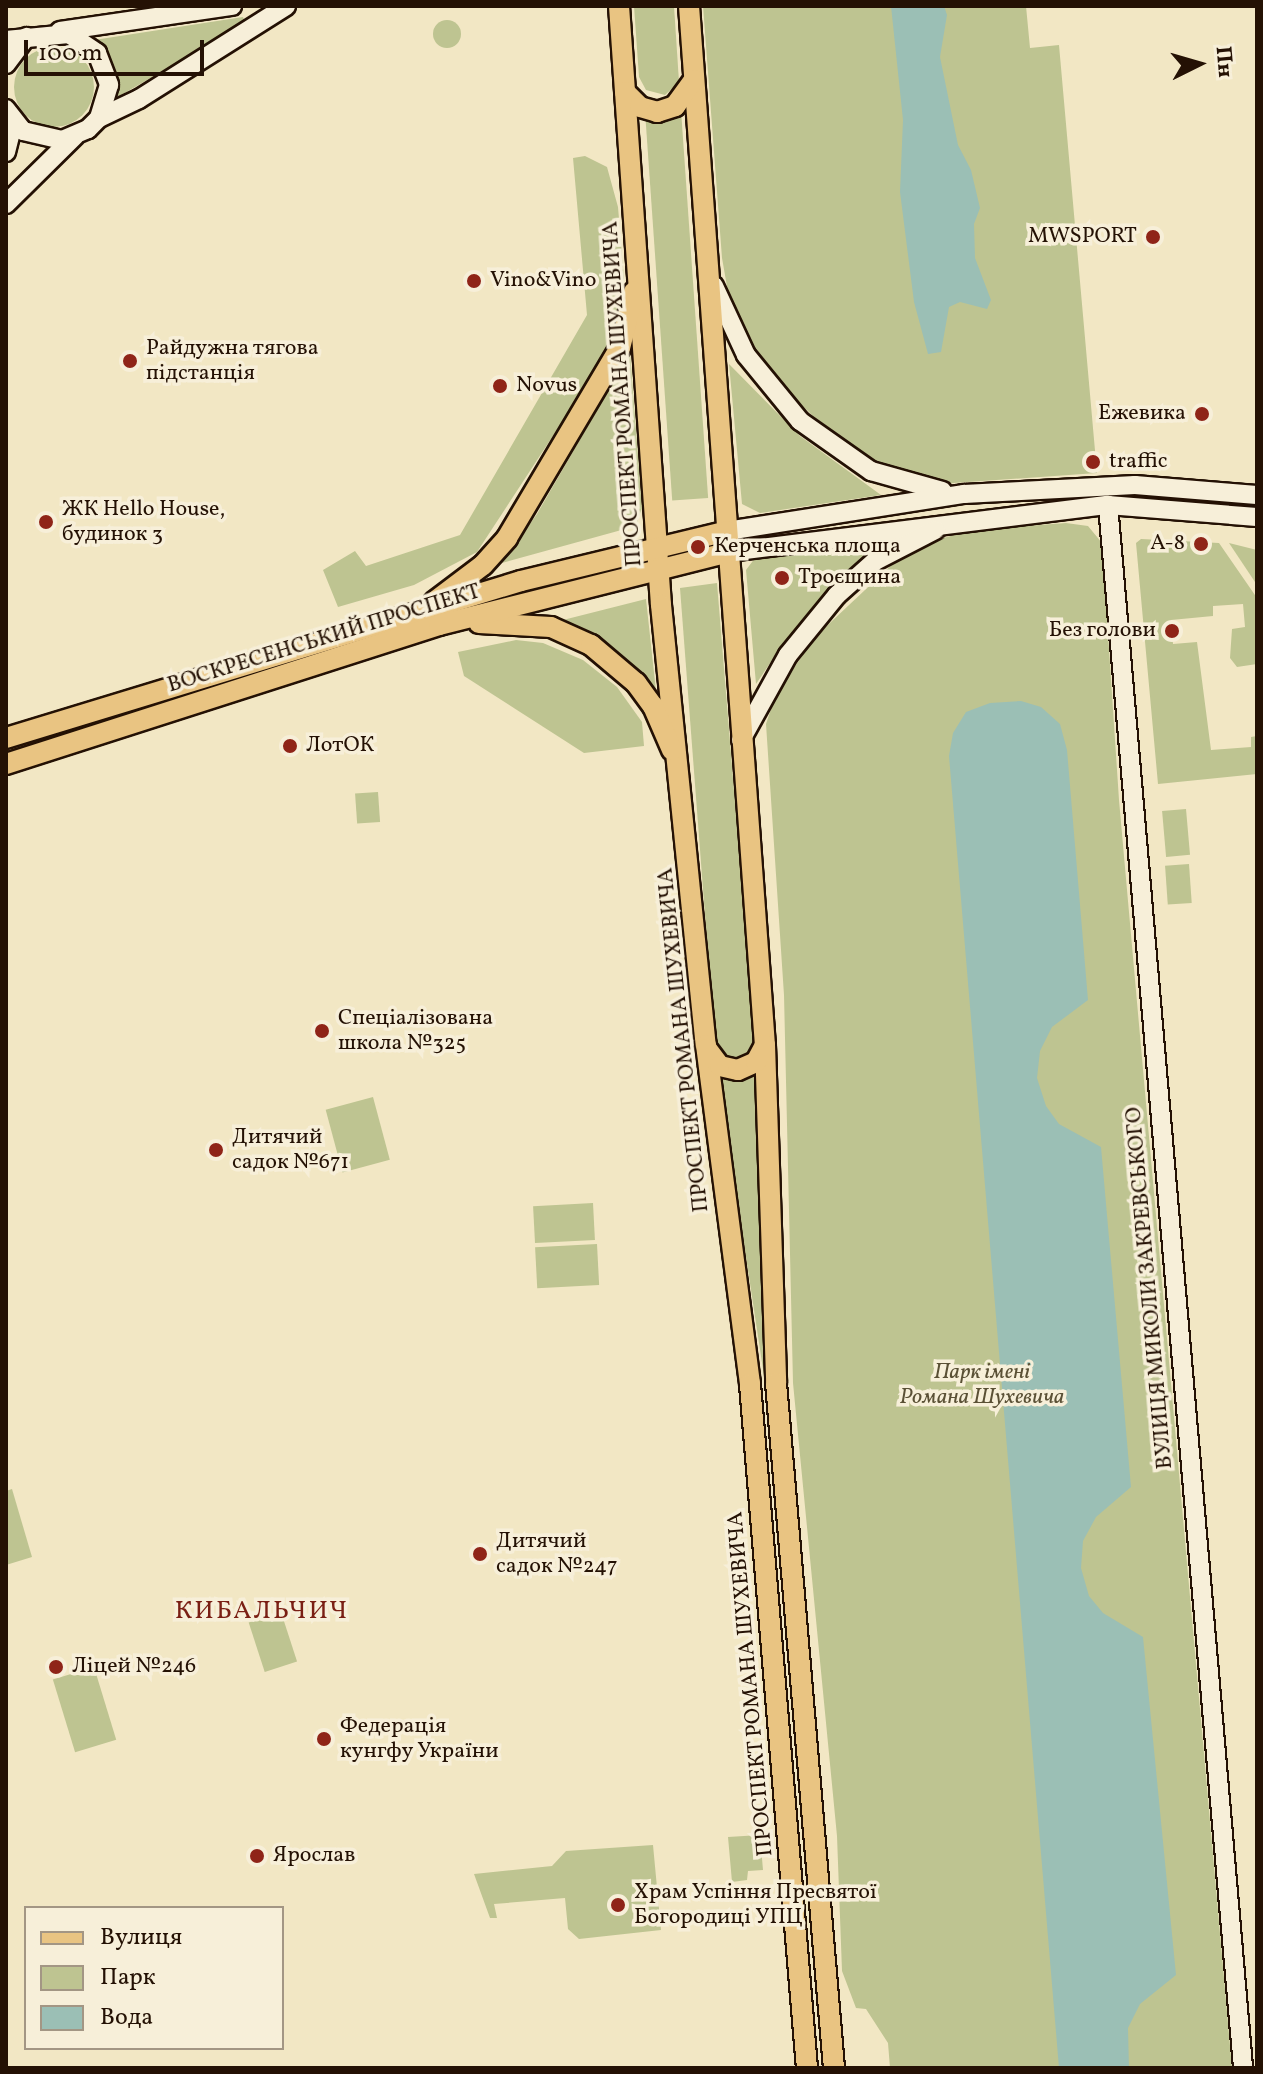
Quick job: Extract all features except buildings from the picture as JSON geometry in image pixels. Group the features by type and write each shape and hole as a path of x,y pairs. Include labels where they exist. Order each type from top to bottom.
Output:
{"main road":[{"name":"ПРОСПЕКТ РОМАНА ШУХЕВИЧА","path":"619,6 659,567 706,1045 750,1384 807,2068"},
{"path":"689,6 765,1045 776,1383 834,2068"},
{"path":"625,92 640,107 657,112 675,106 694,80"},
{"path":"419,613 483,565 507,538 620,348 639,269"},
{"path":"657,545 728,541"},
{"path":"659,567 728,541"},
{"name":"ВОСКРЕСЕНСЬКИЙ ПРОСПЕКТ","path":"6,738 419,613 657,545"},
{"name":"ВОСКРЕСЕНСЬКИЙ ПРОСПЕКТ","path":"6,764 439,625 659,567"},
{"path":"439,625 519,621 551,627 591,645 616,664 653,706 681,769"},
{"path":"706,1045 720,1066 738,1070 756,1062 765,1045"}],"street":[{"path":"6,40 232,6"},
{"path":"6,204 75,136 99,118 152,91 286,6"},
{"path":"52,32 85,41 106,68 107,102 99,118"},
{"path":"6,64 26,37"},
{"path":"10,115 35,137 75,136"},
{"path":"6,152 10,115"},
{"path":"706,260 719,303 746,355 800,421 871,471 922,488 964,494"},
{"path":"728,541 964,494 1135,485 1257,495"},
{"path":"728,541 1108,505 1257,517"},
{"name":"ВУЛИЦЯ МИКОЛИ ЗАКРЕВСЬКОГО","path":"1108,505 1243,2068"},
{"path":"741,740 788,655 837,595 896,549 961,520"}],"green space":[{"path":"634,6 674,6 679,82 665,95 646,90 639,77"},
{"path":"703,6 1026,6 1030,48 1059,45 1097,473 939,484 886,469 813,416 762,367 729,298 722,258"},
{"path":"243,17 245,22 118,97 112,65 94,40"},
{"path":"447,20 457,24 461,34 457,44 447,48 437,44 433,34 437,24"},
{"path":"54,47 69,50 82,59 91,72 94,87 91,102 82,115 69,124 54,127 39,124 26,115 17,102 14,87 17,72 26,59 39,50"},
{"path":"681,110 708,498 672,501 645,113"},
{"path":"585,156 607,167 618,207 624,278 613,344 477,552 414,585 338,607 323,570 355,551 366,566 460,535 587,315 573,158"},
{"path":"630,353 642,508 636,526 502,563 537,514"},
{"path":"729,364 800,436 881,495 760,513 742,504"},
{"name":"Парк імені Романа Шухевича","path":"1066,523 1088,526 1102,543 1119,800 1232,2068 890,2068 888,2043 866,2009 856,2008 842,1971 837,1836 793,1383 784,995 766,724 776,694 815,637 899,558 932,541 973,530"},
{"path":"1141,539 1219,543 1257,598 1257,664 1237,667 1230,658 1232,629 1245,627 1243,604 1213,606 1213,616 1171,620 1173,644 1197,642 1211,750 1251,747 1251,737 1257,736 1257,774 1158,784 1136,543"},
{"path":"880,540 783,644 756,684 746,570 755,558"},
{"path":"1229,543 1257,550 1257,585"},
{"path":"717,583 755,1047 735,1061 715,1046 680,588"},
{"path":"646,599 656,691 609,645 563,620"},
{"path":"516,640 543,643 583,660 617,687 642,722 644,746 584,753 464,676 458,652"},
{"path":"378,792 380,822 357,824 355,794"},
{"path":"1186,809 1190,855 1166,857 1162,811"},
{"path":"1189,864 1192,903 1168,905 1165,866"},
{"path":"758,1073 764,1376 719,1078 739,1081"},
{"path":"373,1097 390,1160 342,1172 326,1110"},
{"path":"593,1203 595,1240 535,1243 533,1206"},
{"path":"597,1244 599,1285 537,1288 535,1247"},
{"path":"12,1489 32,1557 6,1565 6,1491"},
{"path":"281,1612 297,1661 265,1672 249,1623"},
{"path":"94,1667 116,1740 75,1752 53,1680"},
{"path":"760,1835 763,1870 748,1871 747,1880 732,1882 728,1837"},
{"path":"653,1845 661,1930 579,1939 568,1929 565,1898 494,1904 497,1918 490,1918 474,1874 552,1866 566,1851"}],"water":[{"path":"891,6 944,6 947,15 940,57 958,145 971,170 980,208 974,224 975,258 991,300 987,309 960,302 949,307 941,352 928,354 914,302 900,192 903,120"},
{"path":"1021,701 1041,707 1060,724 1067,750 1088,1000 1052,1027 1040,1051 1037,1078 1046,1106 1059,1124 1101,1147 1131,1487 1096,1517 1083,1541 1081,1568 1089,1596 1103,1613 1143,1637 1176,1975 1140,2004 1128,2028 1129,2068 1059,2068 949,756 953,733 966,712 990,703"}],"place":[{"name":"MWSPORT","path":"1153,237"},
{"name":"Vino&Vino","path":"474,281"},
{"name":"Райдужна тягова пiдстанцiя","path":"130,361"},
{"name":"Novus","path":"500,386"},
{"name":"Ежевика","path":"1202,414"},
{"name":"traffic","path":"1093,462"},
{"name":"ЖК Hello House, будинок 3","path":"46,522"},
{"name":"А-8","path":"1201,544"},
{"name":"Керченська площа","path":"698,547"},
{"name":"Троєщина","path":"782,578"},
{"name":"Без голови","path":"1172,631"},
{"name":"ЛотОК","path":"290,746"},
{"name":"Спеціалізована школа №325","path":"322,1031"},
{"name":"Дитячий садок №671","path":"216,1150"},
{"name":"Дитячий садок №247","path":"480,1554"},
{"name":"Ліцей №246","path":"56,1667"},
{"name":"Федерація кунгфу України","path":"324,1739"},
{"name":"Ярослав","path":"257,1856"},
{"name":"Храм Успіння Пресвятої Богородиці УПЦ","path":"618,1905"}],"district":[{"name":"КИБАЛЬЧИЧ","path":"262,1612"}]}
